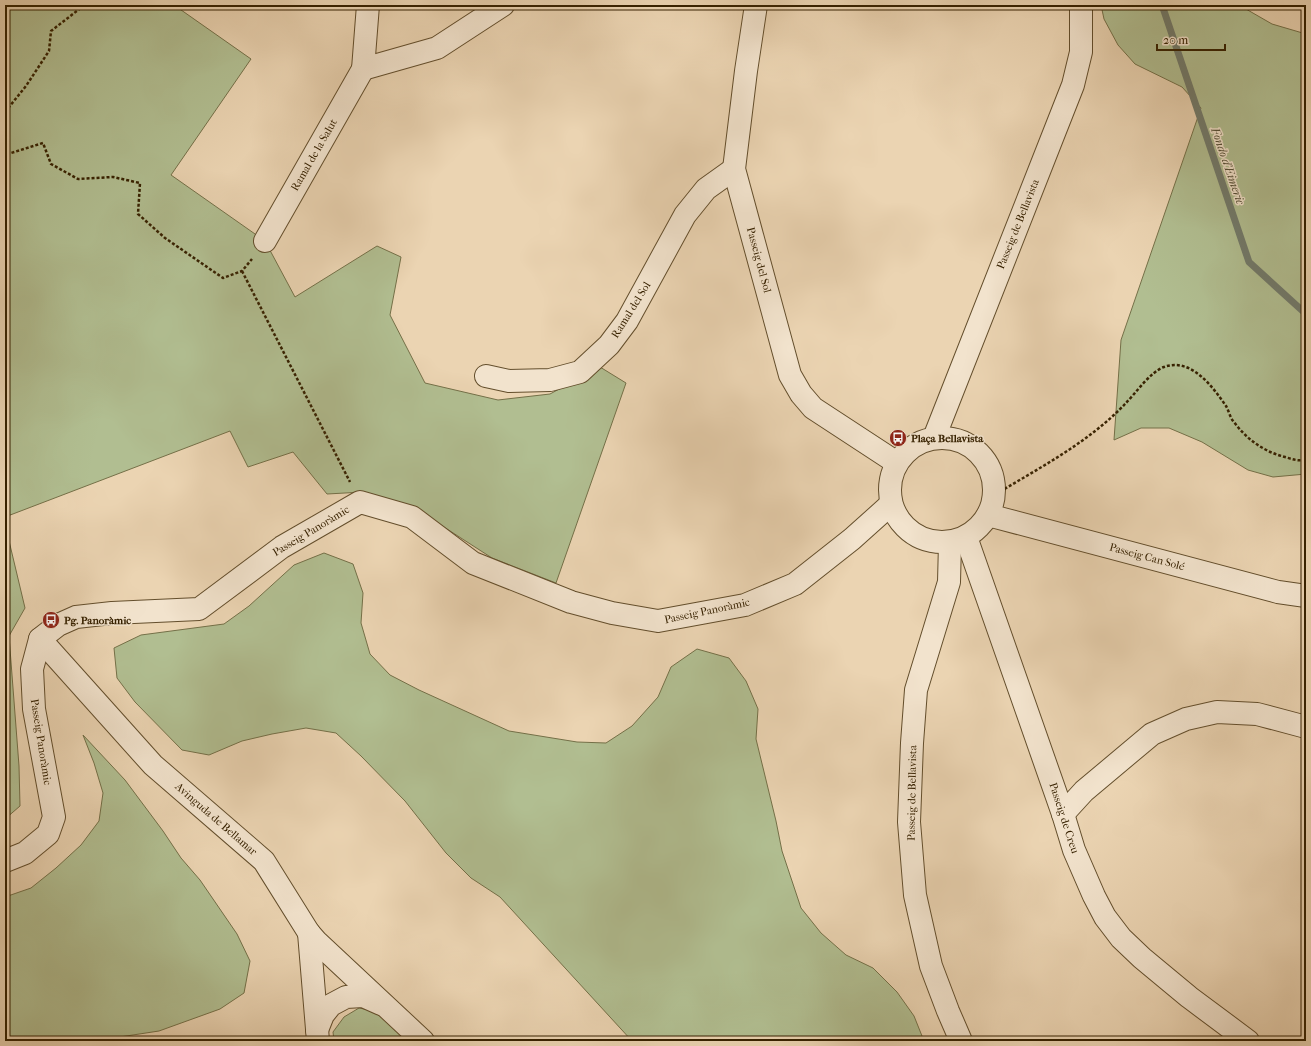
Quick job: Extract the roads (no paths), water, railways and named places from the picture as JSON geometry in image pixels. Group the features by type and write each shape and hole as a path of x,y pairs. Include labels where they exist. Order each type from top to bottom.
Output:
{"street":[{"path":"368,5 363,69 437,48 503,5"},
{"name":"Passeig del Sol","path":"756,5 734,169 790,375 801,394 813,408 897,463"},
{"name":"Passeig de Bellavista","path":"934,438 1073,84 1081,52 1081,5"},
{"name":"Ramal de la Salut","path":"266,241 363,69"},
{"name":"Ramal del Sol","path":"486,376 509,381 550,380 580,372 609,345 627,321 685,215 706,189 734,169"},
{"path":"934,438 953,439 970,446 984,459 993,476 991,505 979,528 958,540 925,540 903,527 891,504 889,490 891,476 897,463 907,451 934,438"},
{"name":"Passeig Panoràmic","path":"5,861 25,853 48,834 54,817 34,709 32,669 40,639 58,625 76,617 112,613 199,609 282,548 360,502 412,517 473,562 571,602 612,613 658,621 745,605 795,584 891,504"},
{"name":"Passeig Can Solé","path":"991,505 1278,592 1306,596"},
{"name":"Passeig de Bellavista","path":"958,540 949,582 916,690 909,822 915,895 931,966 961,1041"},
{"name":"Passeig de Creu","path":"958,540 1063,814 1074,850 1105,918 1121,938 1142,958 1189,997 1248,1041"},
{"name":"Avinguda de Bellamar","path":"40,639 153,765 264,861 309,933 316,941 423,1041"},
{"path":"1063,814 1084,791 1152,734 1186,719 1217,712 1257,714 1306,727"},
{"path":"309,933 318,1036"},
{"name":"Avinguda de Bellamar","path":"318,1036 323,1014 331,1005 346,998 363,996 384,1005"}],"waterway":[{"name":"Fondo d'Eimeric","path":"1162,5 1249,262 1306,314"}],"place":[{"name":"Plaça Bellavista","path":"898,438"},
{"name":"Pg. Panoràmic","path":"51,620"}]}
